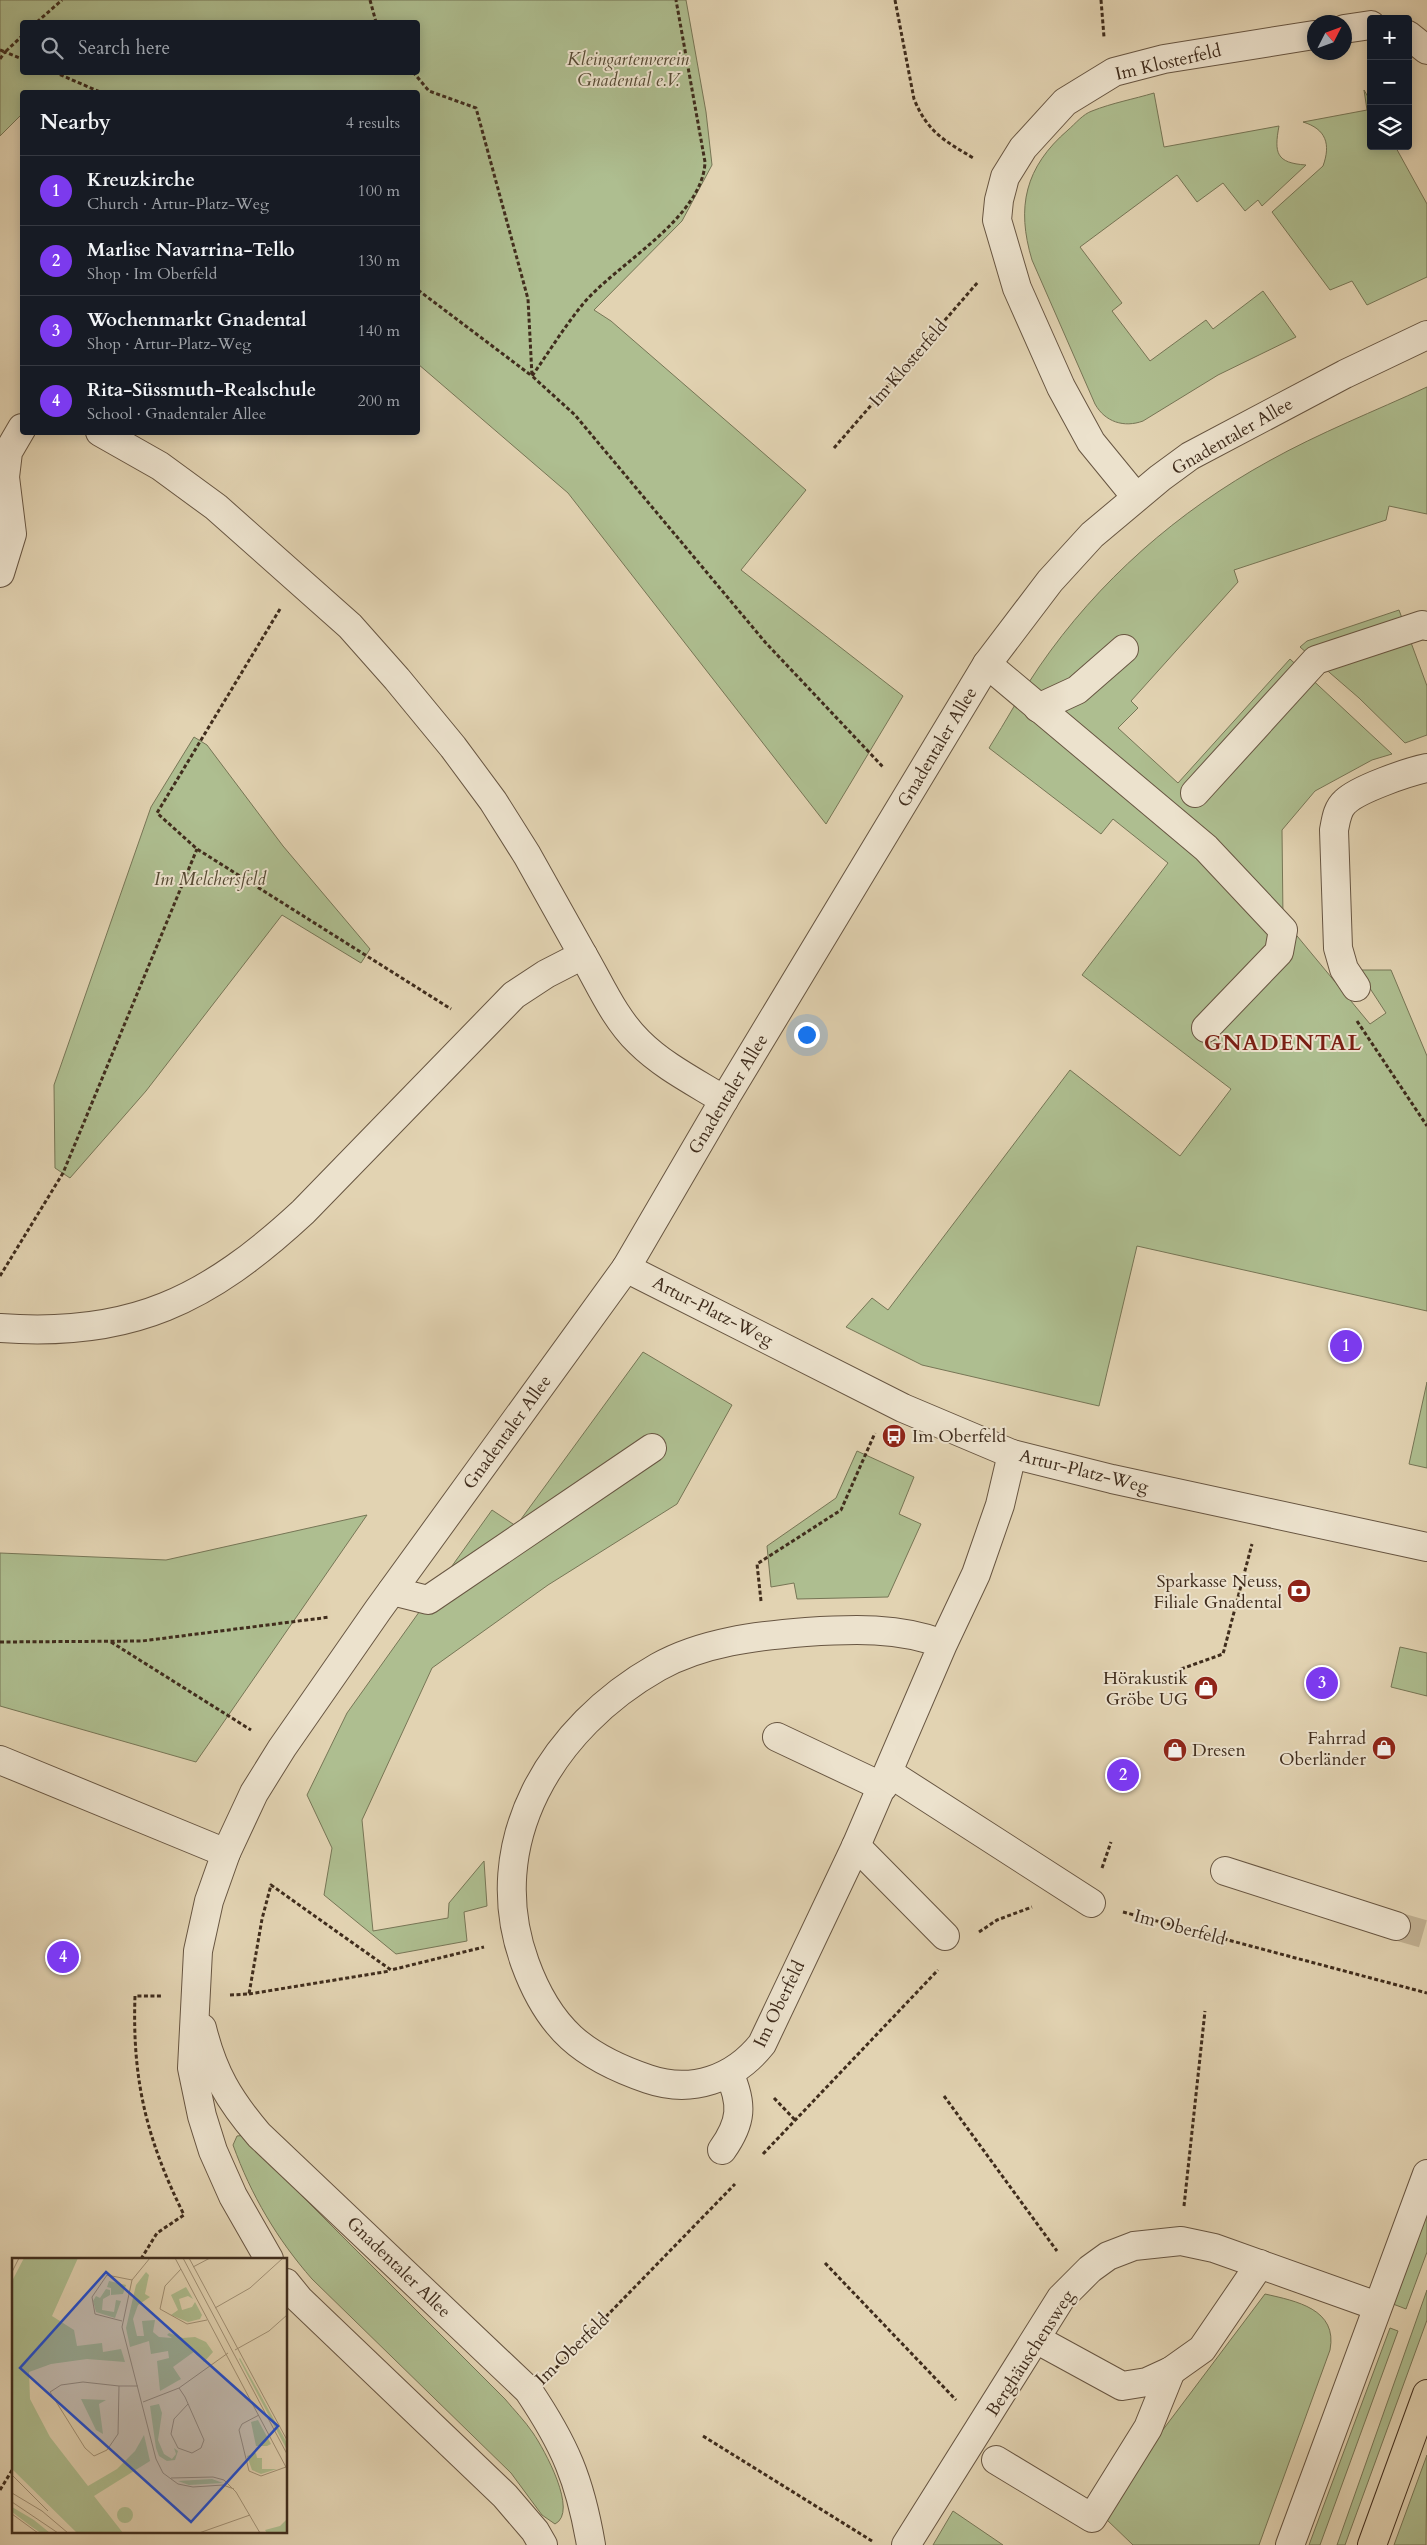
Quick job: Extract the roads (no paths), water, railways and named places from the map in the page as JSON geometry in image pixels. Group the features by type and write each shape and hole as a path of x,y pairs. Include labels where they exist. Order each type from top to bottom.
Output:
{"main road":[{"path":"1372,2545 1427,2394"}],"street":[{"path":"1352,27 1367,25"},
{"name":"Im Klosterfeld","path":"1136,497 1091,442 1078,419 1061,387 1009,266 997,220 999,200 1006,177 1023,148 1065,102 1114,72 1164,58 1307,36"},
{"path":"1412,39 1427,50"},
{"name":"Gnadentaler Allee","path":"268,2258 233,2196 202,2116 192,2068 194,1997 198,1951 203,1926 209,1901 226,1853 254,1793 282,1748 385,1601 626,1268 724,1100 987,664 1056,575 1092,535 1136,497 1190,456 1345,374 1427,335"},
{"path":"0,573 12,534 6,477 8,452 20,431"},
{"path":"105,435 160,466 208,501 298,578 350,626 453,747 493,801 527,855 617,1016 638,1041 662,1061 724,1100"},
{"path":"1195,793 1316,660 1422,625 1427,626"},
{"path":"1038,708 1077,690 1124,649"},
{"path":"987,664 1206,848 1283,930 1279,952 1206,1028"},
{"path":"1356,988 1344,969 1338,948 1334,830 1336,815 1345,802 1371,787 1427,768"},
{"path":"0,1328 40,1331 90,1328 140,1317 184,1299 226,1276 266,1246 302,1212 514,995 546,974 583,955"},
{"name":"Artur-Platz-Weg","path":"626,1268 890,1401 1012,1454 1112,1479 1427,1547"},
{"path":"385,1601 428,1600 652,1448"},
{"name":"Im Oberfeld","path":"943,1644 922,1636 863,1630 766,1635 700,1650 656,1668 597,1712 568,1741 549,1766 533,1795 516,1848 511,1893 511,1908 530,1976 546,2010 564,2032 588,2053 607,2064 660,2083 693,2085 707,2082 729,2073 750,2059 762,2044 856,1846 943,1644 976,1574 1000,1505 1012,1454"},
{"path":"777,1738 886,1780 1091,1903"},
{"path":"0,1760 226,1853"},
{"path":"856,1846 944,1936"},
{"path":"1225,1871 1396,1926"},
{"name":"Gnadentaler Allee","path":"194,1997 209,2057 220,2083 237,2110 259,2135 528,2390 553,2427 572,2465 585,2509 592,2545"},
{"path":"722,2150 735,2132 740,2110 729,2073"},
{"path":"1290,2545 1427,2174"},
{"name":"Berghäuschensweg","path":"906,2545 1062,2298 1079,2279 1108,2256 1134,2246 1181,2241 1214,2248 1377,2306"},
{"path":"1036,2339 1122,2386 1147,2382 1170,2371 1202,2349 1260,2264"},
{"path":"288,2286 298,2299 505,2496 535,2531 543,2545"},
{"path":"996,2460 1092,2518 1148,2428 1170,2371"}],"tunnel":[{"path":"1396,1926 1427,1935"}],"place":[{"name":"Kreuzkirche","path":"1346,1346"},
{"name":"Im Oberfeld","path":"894,1436"},
{"name":"Sparkasse Neuss, Filiale Gnadental","path":"1299,1591"},
{"name":"Wochenmarkt Gnadental","path":"1322,1683"},
{"name":"Hörakustik Gröbe UG","path":"1206,1688"},
{"name":"Fahrrad Oberländer","path":"1384,1748"},
{"name":"Dresen","path":"1175,1750"},
{"name":"Marlise Navarrina-Tello","path":"1123,1775"},
{"name":"Rita-Süssmuth-Realschule","path":"63,1957"}],"district":[{"name":"GNADENTAL","path":"1283,1042"}],"park label":[{"name":"Kleingartenverein Gnadental e.V.","path":"628,69"},
{"name":"Im Melchersfeld","path":"210,879"}]}
